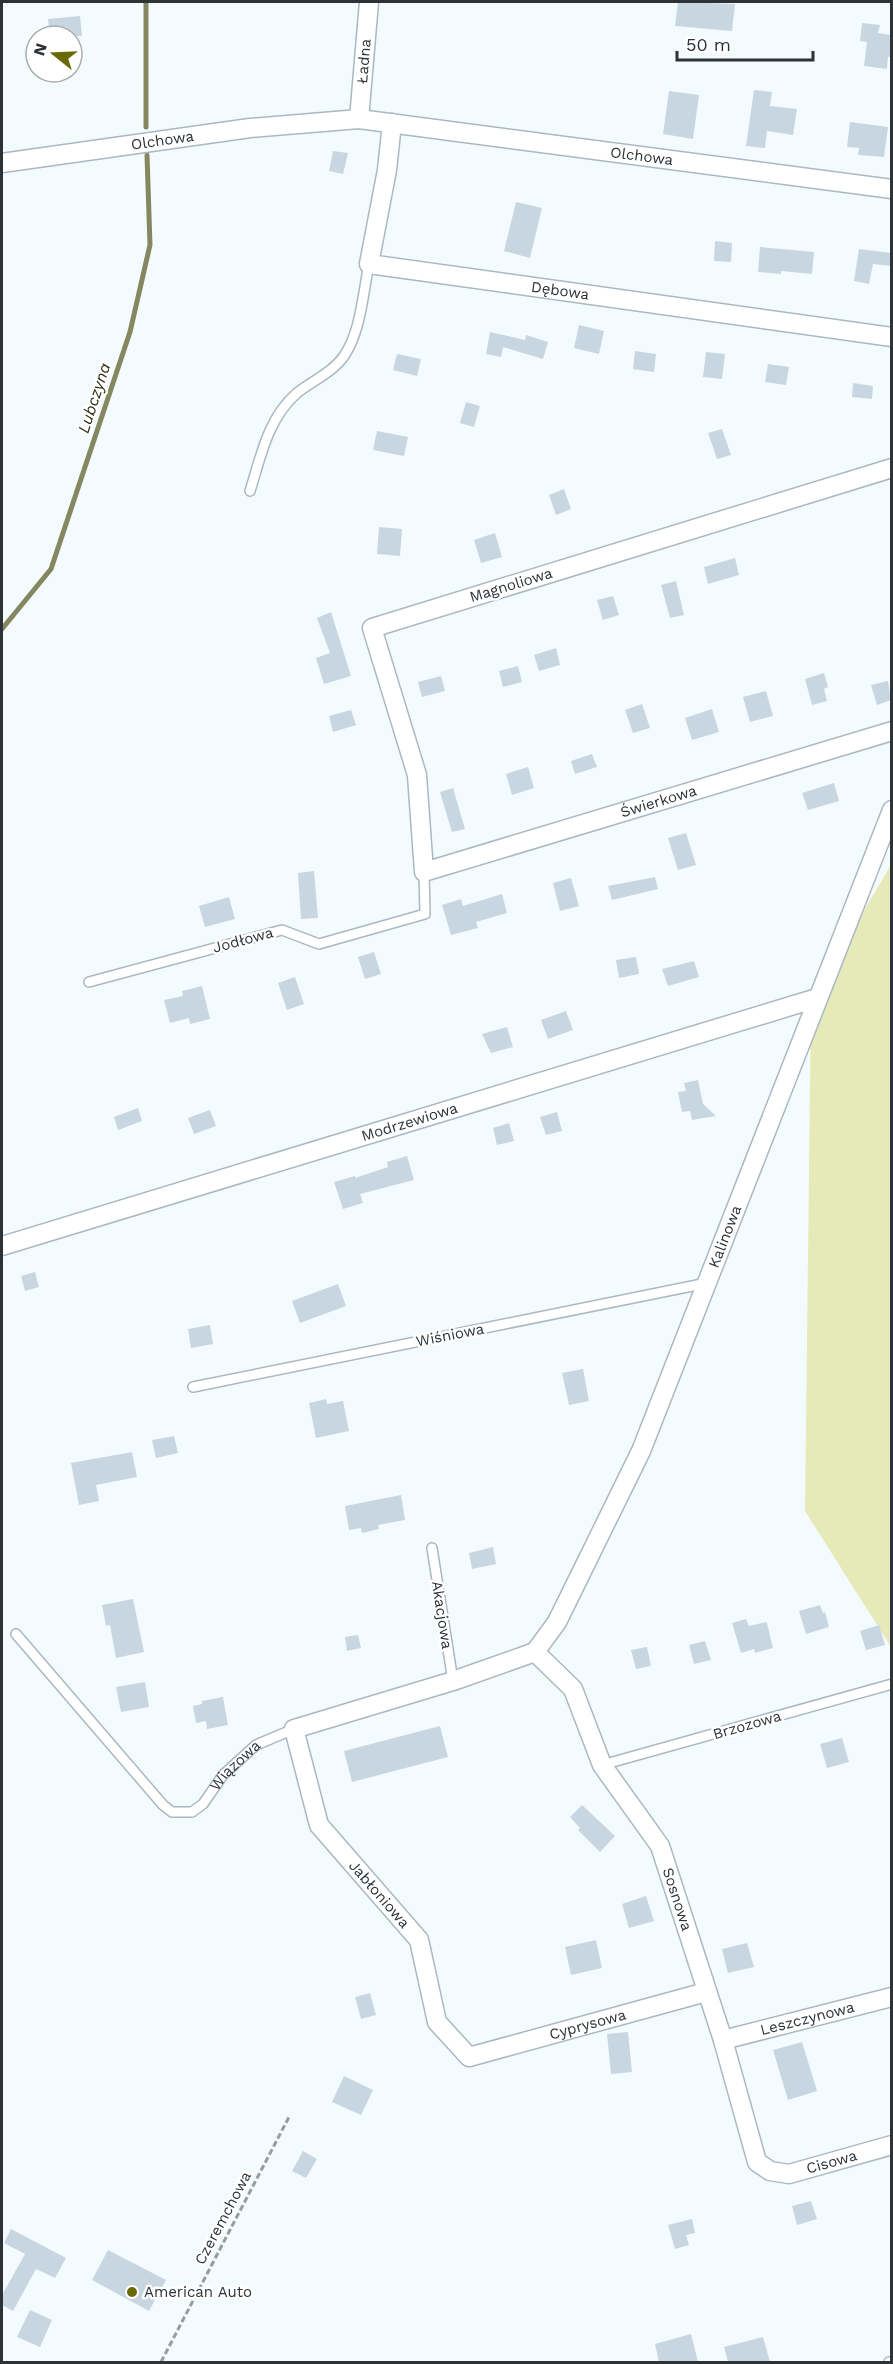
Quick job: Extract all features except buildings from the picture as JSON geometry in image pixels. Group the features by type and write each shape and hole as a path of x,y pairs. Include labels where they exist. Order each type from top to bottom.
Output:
{"street":[{"name":"Ładna","path":"359,119 369,2"},
{"name":"Olchowa","path":"2,163 250,128 359,119 579,150 891,189"},
{"path":"369,264 387,170 393,123"},
{"name":"Dębowa","path":"369,264 891,338"},
{"name":"Magnoliowa","path":"424,872 417,775 372,628 891,468"},
{"name":"Świerkowa","path":"424,872 891,731"},
{"name":"Kalinowa","path":"535,1652 557,1622 640,1451 891,810"},
{"name":"Modrzewiowa","path":"2,1246 818,998"},
{"name":"Wiązowa","path":"294,1729 453,1681 535,1652"},
{"name":"Sosnowa","path":"535,1652 573,1689 602,1765 660,1846 723,2040 757,2162 770,2170"},
{"name":"Jabłoniowa","path":"294,1729 320,1825 419,1940 438,2022 469,2057"},
{"name":"Cyprysowa","path":"469,2057 706,1992"},
{"name":"Leszczynowa","path":"723,2040 891,1997"},
{"name":"Cisowa","path":"770,2170 789,2174 891,2145"}],"lane":[{"path":"250,491 271,426 282,410 296,394 343,359 351,345 369,264"},
{"name":"Jodłowa","path":"89,982 282,930 319,944 425,914 424,872"},
{"name":"Wiśniowa","path":"193,1387 707,1283"},
{"name":"Akacjowa","path":"432,1548 453,1681"},
{"name":"Wiązowa","path":"16,1634 163,1805 172,1812 192,1812 203,1804 223,1775 256,1745 294,1729"},
{"name":"Brzozowa","path":"602,1765 891,1684"}],"path":[{"name":"Czeremchowa","path":"161,2362 289,2117"}],"green space":[{"path":"891,865 891,1647 805,1511 811,999"}],"waterway":[{"name":"Lubczyna","path":"146,2 146,127"},
{"name":"Lubczyna","path":"2,629 51,569 130,332 150,245 147,155"}],"place":[{"name":"American Auto","path":"132,2292"}]}
